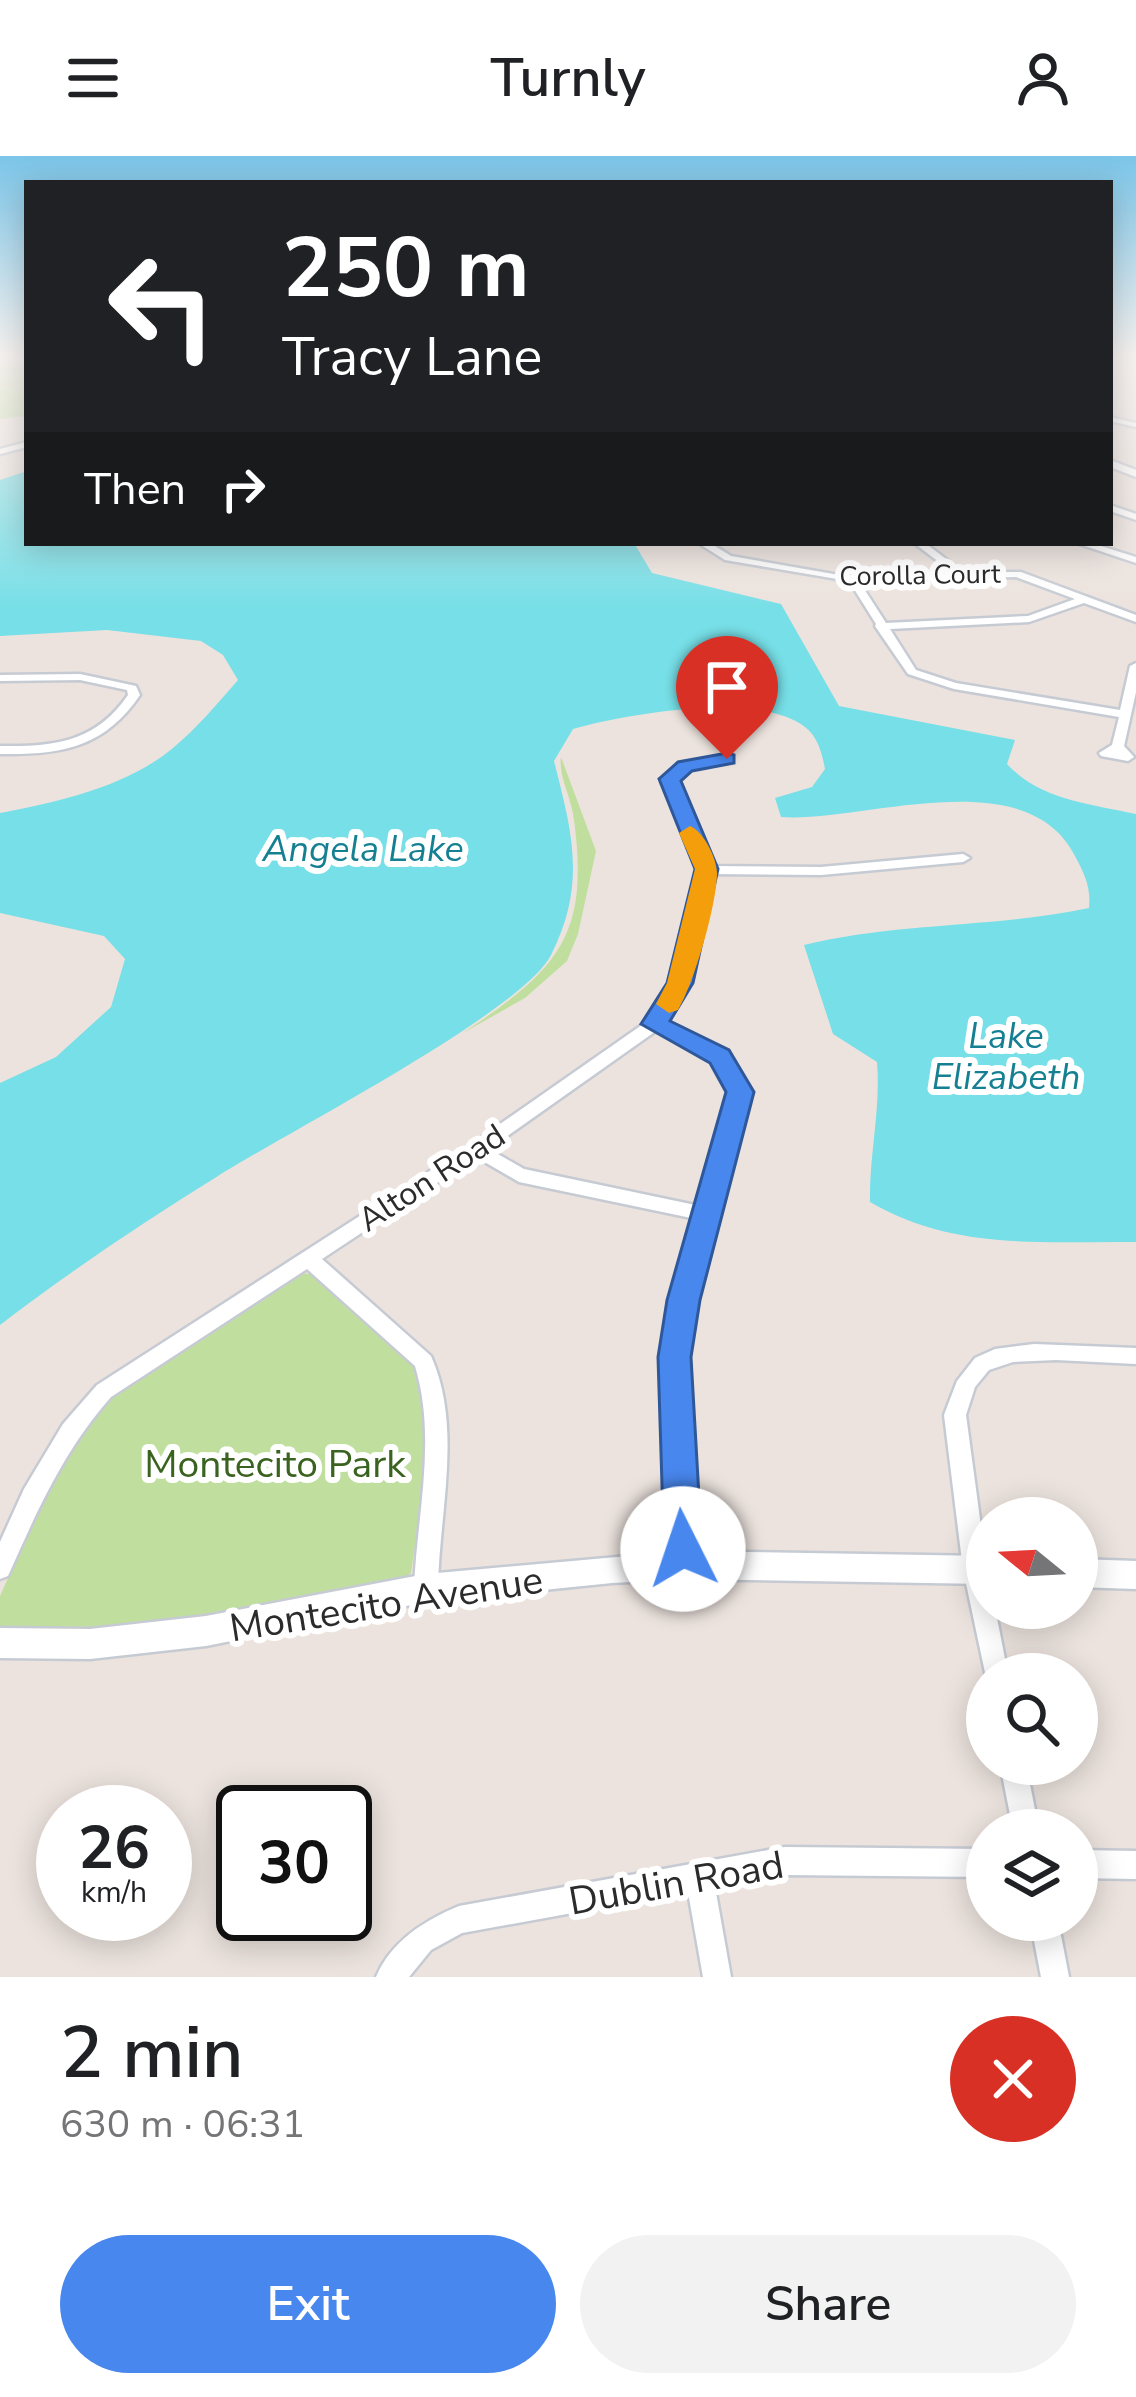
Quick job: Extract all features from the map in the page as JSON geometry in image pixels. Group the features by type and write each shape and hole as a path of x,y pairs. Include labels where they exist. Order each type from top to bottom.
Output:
{"street":[{"name":"Corolla Court","path":"708,546 728,558 852,578 1017,574 1136,619"},
{"path":"923,546 960,574"},
{"path":"1091,546 1136,560"},
{"path":"852,578 901,660 929,680 1123,714"},
{"path":"880,626 1029,619 1086,599"},
{"path":"1118,747 1136,667"},
{"path":"0,750 40,752 79,743 128,706 134,695 132,688 106,680 2,682"},
{"path":"727,759 686,766 670,779 706,869 821,871 963,858"},
{"name":"Alton Road","path":"0,1568 45,1465 75,1420 104,1391 476,1149 655,1024 680,983 706,869"},
{"path":"655,1024 720,1057 740,1092 683,1300 674,1357 684,1565"},
{"path":"476,1149 519,1174 707,1214"},
{"path":"308,1258 424,1362 438,1420 425,1537 426,1588"},
{"path":"969,1497 955,1414 960,1391 981,1365 1005,1354 1136,1356"},
{"name":"Montecito Avenue","path":"0,1643 90,1645 206,1631 426,1588 684,1565 966,1569"},
{"path":"1098,1574 1136,1575"},
{"name":"Dublin Road","path":"391,1977 421,1940 459,1920 785,1861 966,1862"},
{"path":"1098,1864 1136,1865"},
{"path":"699,1876 717,1977"},
{"path":"1048,1941 1055,1977"}],"green space":[{"path":"561,757 596,851 578,934 567,961 525,998 463,1033 543,969 570,923 578,860"},
{"name":"Montecito Park","path":"301,1273 317,1275 374,1324 403,1352 421,1379 426,1446 411,1573 394,1587 175,1628 6,1632 0,1627 0,1596 61,1460 97,1406"}],"water":[{"name":"Angela Lake","path":"24,472 24,546 636,546 652,573 781,604 839,706 1015,740 1007,764 1035,786 1067,799 1136,814 1136,1242 1033,1242 966,1236 902,1218 870,1202 877,1062 833,1034 804,945 875,932 1089,908 1082,869 1052,827 1020,810 982,803 940,802 781,817 775,798 812,787 825,769 809,731 784,716 756,710 691,709 573,729 554,761 570,835 573,881 551,955 531,979 450,1039 162,1211 0,1325 0,1083 56,1057 111,1007 125,959 104,936 0,913 0,813 68,798 154,762 182,740 238,680 223,655 201,641 107,630 0,636 0,480"}],"slow traffic":[{"path":"669,1004 680,983 706,869 690,833"}],"route":[{"path":"683,1549 674,1357 683,1300 740,1092 720,1057 655,1024 680,983 706,869 670,779 686,766 727,759"}],"water label":[{"name":"Lake Elizabeth","path":"1006,1056"}]}
